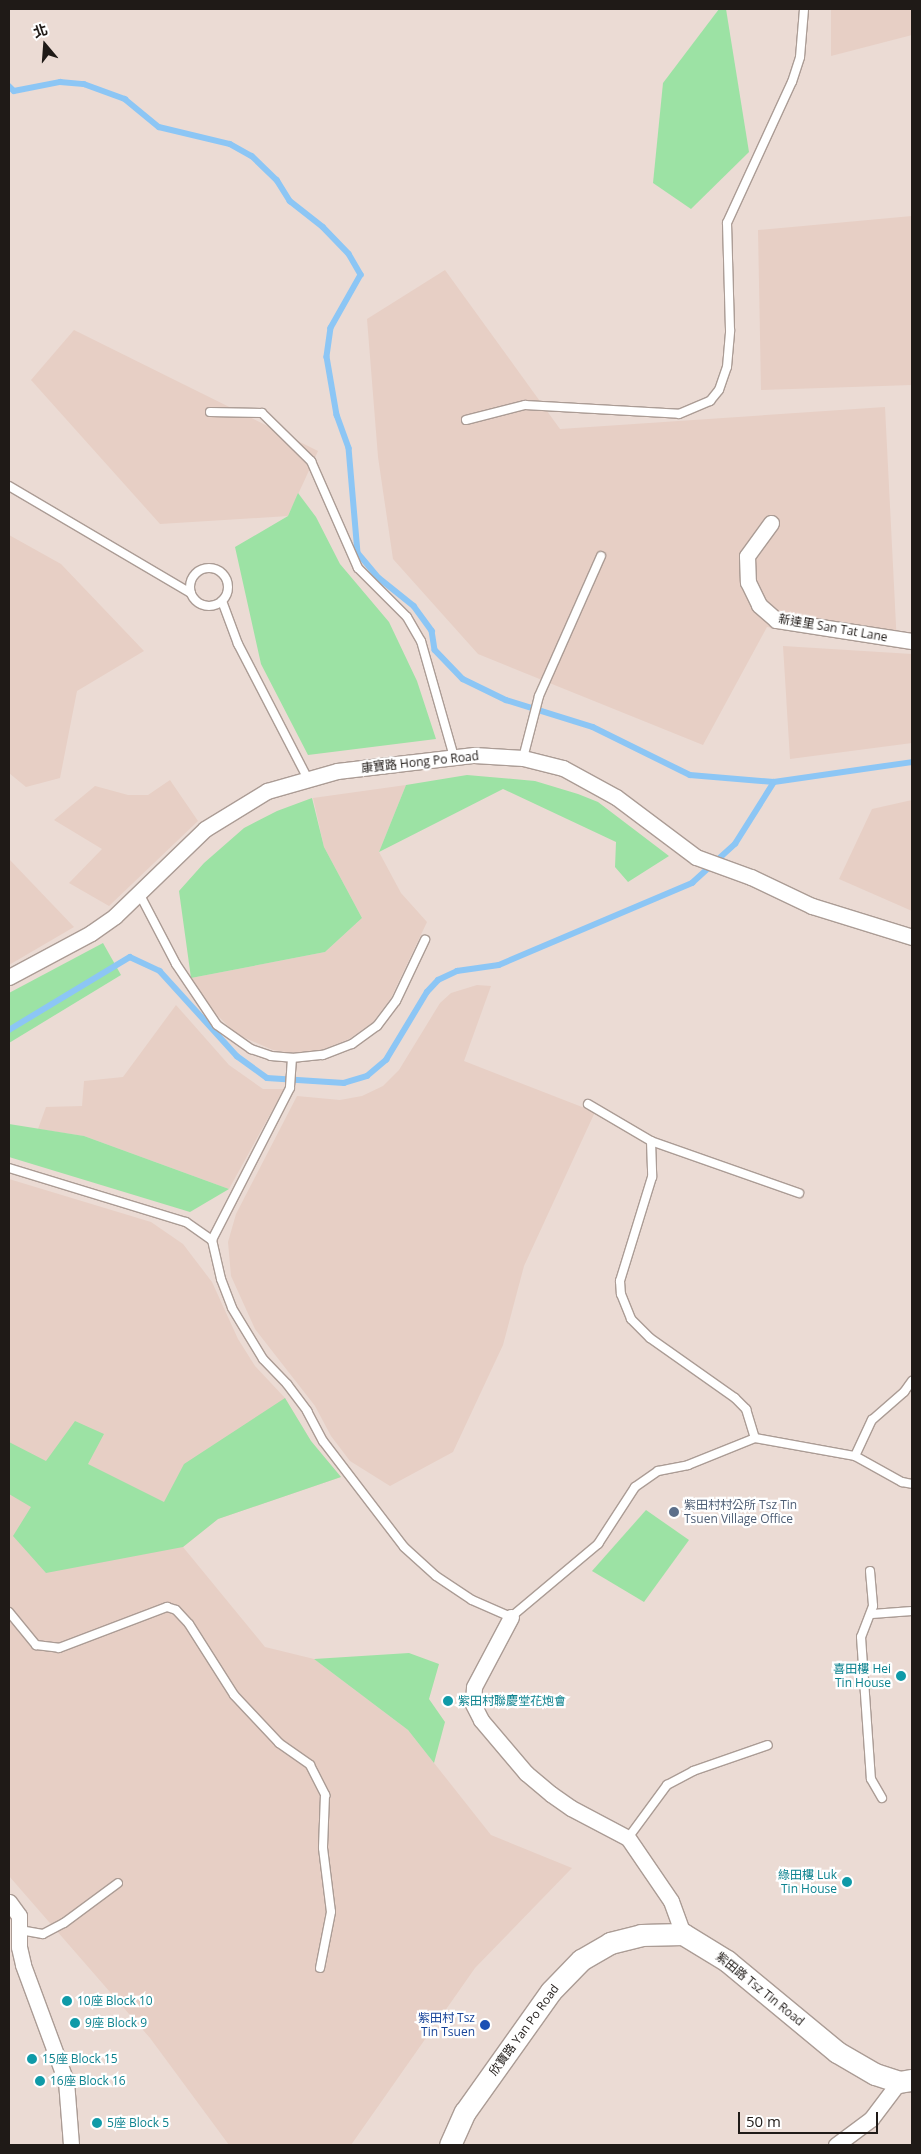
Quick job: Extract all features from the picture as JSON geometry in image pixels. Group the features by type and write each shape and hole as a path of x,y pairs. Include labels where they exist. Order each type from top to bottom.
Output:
{"street":[{"name":"新達里 San Tat Lane","path":"770,523 747,556 748,582 759,604 776,620 912,641"},
{"name":"康寶路 Hong Po Road","path":"9,977 91,933 140,895 187,845 225,814 267,791 308,778 454,757 523,758 563,768 590,781 696,858 751,877 812,906 912,937"},
{"path":"511,1616 474,1687 473,1704 481,1720 526,1773 551,1794 571,1808 628,1838 671,1901 683,1934"},
{"path":"9,1902 19,1916 19,1947 23,1965 66,2081 71,2145"},
{"name":"紫田路 Tsz Tin Road","path":"683,1934 728,1961 837,2052 875,2074 906,2081"},
{"name":"欣寶路 Yan Po Road","path":"450,2145 470,2105 551,1990 581,1960 610,1943 641,1935 683,1934"},
{"path":"836,2145 871,2119 906,2081"}],"lane":[{"path":"466,420 525,405 679,414 710,401 719,390 727,367 730,330 727,223 792,82 800,57 804,9"},
{"path":"210,412 262,414 311,461 358,568 407,617 421,641 454,757"},
{"path":"9,486 191,593 205,606 222,601"},
{"path":"523,758 539,696 601,556"},
{"path":"191,593 195,576 205,569 217,570 228,584 222,601 238,644 308,778"},
{"path":"140,895 176,964 217,1025 251,1049 292,1058 323,1055 338,1050 352,1044 377,1026 396,1001 425,940"},
{"path":"292,1058 290,1088 212,1240 221,1280 246,1334 263,1359 292,1390 322,1441 404,1547 436,1576 457,1590 511,1616 598,1544 635,1487 650,1476 658,1471 688,1465 756,1438 855,1456 902,1482 912,1484"},
{"path":"588,1104 651,1141 798,1193"},
{"path":"651,1141 652,1177 623,1268 620,1281 623,1300 639,1329 741,1404 753,1423 756,1438"},
{"path":"9,1168 186,1222 212,1240"},
{"path":"855,1456 872,1420 904,1392 912,1381"},
{"path":"870,1571 872,1614 861,1637 871,1779 882,1798"},
{"path":"9,1612 36,1645 59,1648 166,1607 176,1610 189,1624 234,1695 279,1743 310,1765 325,1795 323,1848 331,1912 320,1968"},
{"path":"872,1614 912,1611"},
{"path":"628,1838 667,1785 693,1771 768,1745"},
{"path":"20,1930 43,1934 64,1923 118,1883"}],"shaded area":[{"path":"831,9 912,9 912,35 831,56"},
{"path":"912,216 912,385 761,390 758,230"},
{"path":"445,270 560,429 885,407 897,645 767,627 703,745 478,654 393,559 378,457 367,319"},
{"path":"74,330 318,451 288,516 160,524 31,380"},
{"path":"9,535 61,564 144,651 77,691 60,778 26,787 9,773"},
{"path":"783,646 912,654 912,743 790,759"},
{"path":"170,780 198,821 109,906 69,883 102,849 54,820 95,786 128,795 148,795"},
{"path":"406,785 379,852 401,893 427,922 391,998 373,1022 349,1039 322,1050 292,1053 273,1050 236,1034 208,1006 191,978 325,952 362,918 324,847 313,798"},
{"path":"912,800 912,911 839,879 872,809"},
{"path":"9,859 74,927 9,965"},
{"path":"477,985 491,986 464,1061 595,1112 524,1266 503,1345 453,1452 390,1486 350,1461 331,1436 315,1406 255,1329 231,1276 228,1242 236,1214 297,1096 340,1100 362,1096 383,1086 399,1070 440,1003 451,993"},
{"path":"176,1005 229,1065 263,1089 284,1089 229,1189 84,1136 38,1129 46,1107 82,1106 84,1081 123,1077"},
{"path":"9,1179 151,1222 183,1244 212,1282 238,1339 255,1366 285,1398 311,1441 341,1477 218,1519 183,1547 265,1647 314,1659 408,1730 491,1835 572,1868 475,1968 351,2145 229,2145 150,2038 9,1876"}],"green space":[{"path":"719,9 726,9 749,152 691,209 653,183 663,83"},
{"path":"298,493 316,517 340,564 389,622 417,681 436,739 308,755 261,664 235,547 288,516"},
{"path":"467,775 535,781 598,802 669,856 628,882 615,867 616,842 503,789 379,852 406,785"},
{"path":"312,798 324,847 362,918 325,952 191,978 179,891 204,863 244,828 277,811"},
{"path":"103,943 121,975 9,1043 9,993"},
{"path":"9,1124 84,1136 229,1189 190,1212 9,1157"},
{"path":"285,1398 311,1441 341,1477 218,1519 183,1547 46,1573 13,1536 31,1507 9,1494 9,1442 46,1461 75,1421 104,1434 88,1464 164,1502 184,1464"},
{"path":"646,1510 689,1540 644,1602 592,1571"},
{"path":"409,1653 439,1664 429,1699 445,1722 434,1763 408,1730 314,1659"}],"waterway":[{"path":"9,86 14,91 60,82 84,84 125,99 159,127 230,144 252,156 277,180 290,201 323,227 349,254 361,275 331,328 327,357 337,415 349,448 358,553 379,578 414,606 432,631 435,650 463,679 506,700 593,727 690,775 774,782"},
{"path":"9,1030 130,957 160,971 237,1056 267,1078 344,1083 367,1076 386,1060 427,992 438,980 457,971 499,965 692,883 735,844 774,782 912,762"}],"place":[{"name":"紫田村村公所 Tsz Tin Tsuen Village Office","path":"674,1512"},
{"name":"喜田樓 Hei Tin House","path":"901,1676"},
{"name":"紫田村聯慶堂花炮會","path":"448,1701"},
{"name":"綠田樓 Luk Tin House","path":"847,1882"},
{"name":"10座 Block 10","path":"67,2001"},
{"name":"9座 Block 9","path":"75,2023"},
{"name":"紫田村 Tsz Tin Tsuen","path":"485,2025"},
{"name":"15座 Block 15","path":"32,2059"},
{"name":"16座 Block 16","path":"40,2081"},
{"name":"5座 Block 5","path":"97,2123"}]}
